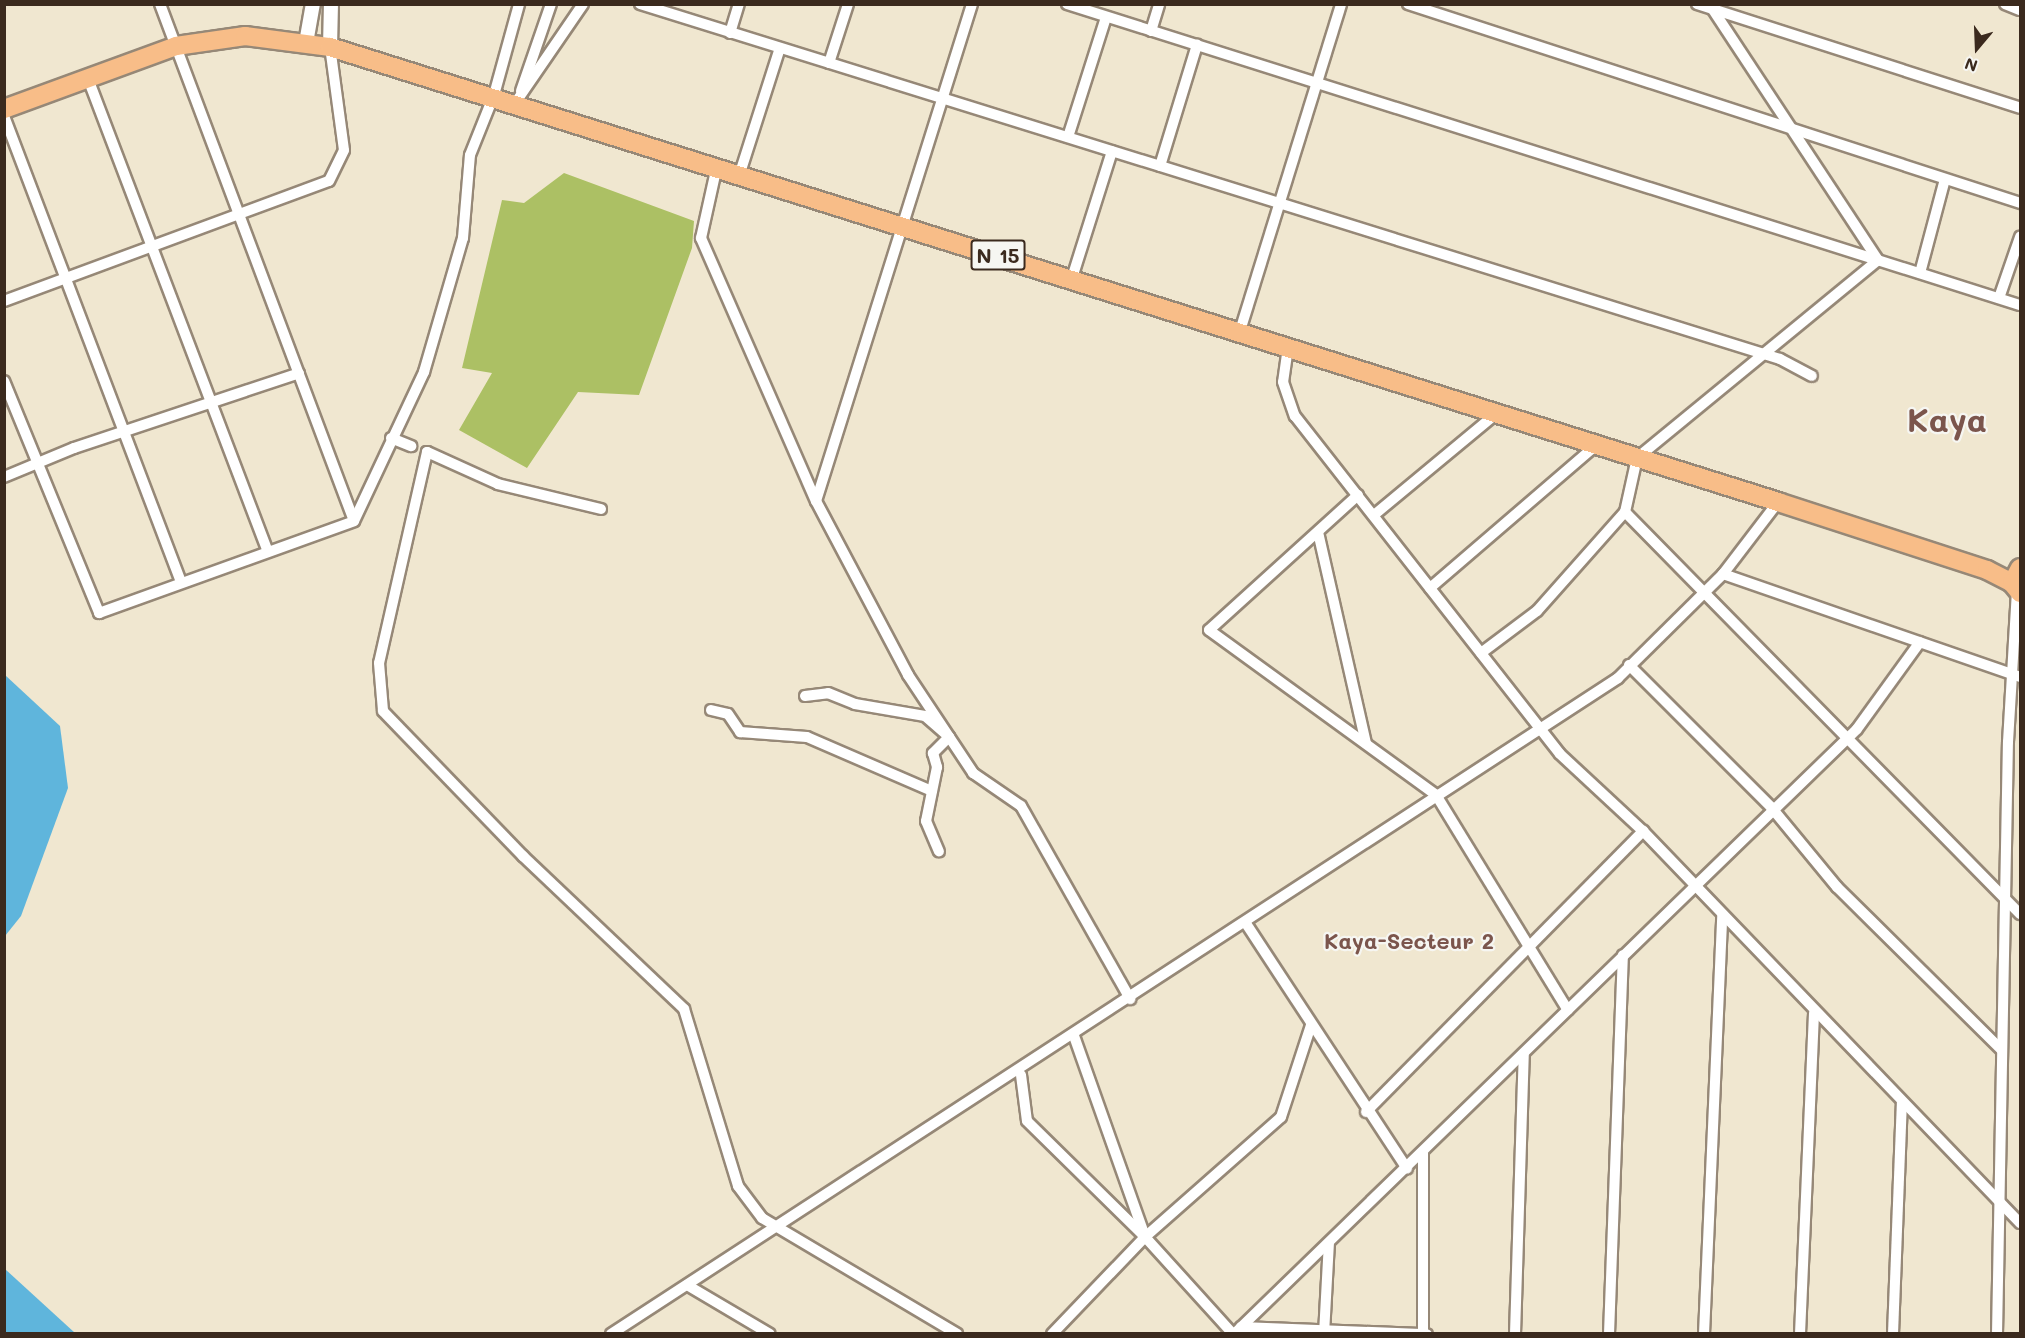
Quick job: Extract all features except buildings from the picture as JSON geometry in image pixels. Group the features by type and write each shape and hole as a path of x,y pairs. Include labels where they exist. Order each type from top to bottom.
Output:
{"main road":[{"name":"N 15","path":"4,109 87,76 176,46 245,36 330,47 518,101 1778,502 2017,581"}],"street":[{"path":"160,4 354,521"},
{"path":"306,43 313,4"},
{"path":"4,301 329,181 339,166 345,150 330,47 331,4"},
{"path":"4,381 99,613 354,521 430,354 463,238 470,155 494,95 519,4"},
{"path":"518,101 550,4"},
{"path":"518,101 583,4"},
{"path":"640,4 1761,357 1780,359 1812,376"},
{"path":"730,33 739,4"},
{"path":"829,63 848,4"},
{"path":"816,501 901,224 972,4"},
{"path":"1067,4 2020,305"},
{"path":"1151,31 1159,4"},
{"path":"1240,331 1341,4"},
{"path":"1408,4 2020,203"},
{"path":"1697,4 2020,108"},
{"path":"2005,4 2020,9"},
{"path":"1711,7 1878,260"},
{"path":"1068,138 1106,17"},
{"path":"1160,166 1197,45"},
{"path":"741,173 780,48"},
{"path":"87,76 268,552"},
{"path":"4,116 181,583"},
{"path":"1072,278 1112,151"},
{"path":"717,166 702,238 816,501 908,675 973,773 1021,806 1130,999"},
{"path":"1920,273 1945,178"},
{"path":"1999,298 2020,237"},
{"path":"1481,653 1537,611 1625,513 1637,458 1878,260"},
{"path":"1288,347 1283,382 1295,416 1560,754 1643,831 1814,1013 2020,1222"},
{"path":"4,477 124,431 299,373"},
{"path":"1374,515 1497,413"},
{"path":"391,438 411,446"},
{"path":"1430,588 1596,445"},
{"path":"601,509 498,484 427,452 381,652 378,694 392,725 684,1009 738,1186 774,1230 957,1334"},
{"path":"1358,495 1209,630 1436,795 1568,1010"},
{"path":"611,1334 1074,1036 1539,728 1629,665 1723,574 1778,502"},
{"path":"1625,513 2020,914"},
{"path":"1318,532 1365,744"},
{"path":"1723,574 2016,675"},
{"path":"1997,1334 2005,898 2016,675 2017,581"},
{"path":"2016,631 2020,619"},
{"path":"1236,1331 1424,1153 1771,807 1848,737 1878,705 1920,642"},
{"path":"1629,665 1771,807 1837,887 2002,1050"},
{"path":"805,696 828,693 855,704 925,716 949,737"},
{"path":"711,710 728,714 740,732 807,737 932,792"},
{"path":"939,851 926,821 932,792 933,753 937,743 949,737"},
{"path":"1366,1112 1643,831"},
{"path":"1704,1334 1722,916"},
{"path":"1245,922 1366,1112 1407,1169"},
{"path":"1609,1334 1623,955"},
{"path":"1800,1334 1814,1013"},
{"path":"1052,1334 1145,1237 1281,1117 1311,1026"},
{"path":"1074,1036 1145,1237"},
{"path":"1515,1334 1524,1054"},
{"path":"1021,1075 1027,1121 1145,1237 1236,1331 1424,1333 1424,1153"},
{"path":"1893,1334 1902,1103"},
{"path":"1324,1332 1329,1243"},
{"path":"687,1285 770,1334"}],"green space":[{"path":"564,173 694,221 692,248 639,395 578,392 527,468 459,430 492,373 462,368 502,200 524,203"}],"water":[{"path":"5,675 60,726 68,788 21,916 5,936"},
{"path":"5,1269 75,1333 5,1333"}],"district":[{"name":"Kaya","path":"1947,419"},
{"name":"Kaya-Secteur 2","path":"1409,941"}]}
